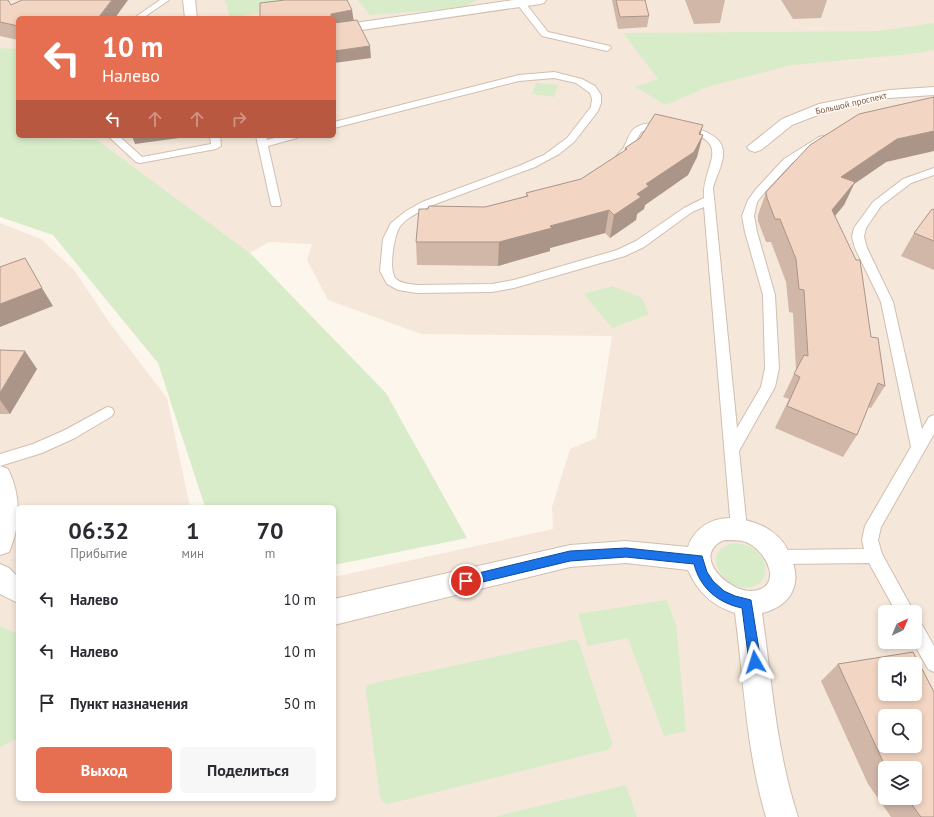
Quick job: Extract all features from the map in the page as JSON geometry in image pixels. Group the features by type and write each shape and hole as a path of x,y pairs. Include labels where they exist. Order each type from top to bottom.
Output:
{"street":[{"path":"189,0 191,16"},
{"path":"336,30 487,8 518,1 540,0"},
{"name":"Большой проспект","path":"755,147 786,122 824,107 889,94 934,91"},
{"path":"0,476 3,482 7,506 0,544"},
{"path":"725,529 739,529 752,532 763,539 773,548 779,557 783,570 783,581 778,591 770,598 747,603 733,601 720,594 709,585 702,573 699,560 699,549 704,539 714,532 725,529"},
{"path":"336,612 570,556 626,552 699,560"},
{"path":"0,576 5,583 16,590"},
{"path":"747,603 752,634 762,732 775,796 782,817"}],"lane":[{"path":"141,16 165,0"},
{"path":"518,1 544,34 607,48"},
{"path":"336,124 512,80 539,75 563,76 579,80 591,88 598,97 597,106 577,133 565,146 552,155 535,164 426,204 410,213 395,225 389,239 386,271 391,281 402,287 417,289 492,288 514,284 621,253 640,244 688,210 709,200"},
{"path":"613,164 622,157 629,148 638,130 647,125 662,124 702,134 715,142 718,152 708,188 739,529"},
{"path":"731,452 768,387 772,368 769,295 751,232 748,216 752,202 760,190 788,161 830,134"},
{"path":"115,138 140,160 216,146 215,138"},
{"path":"276,204 262,140 278,138"},
{"path":"919,448 887,302 861,248 858,237 860,228 877,204 906,181 934,171"},
{"path":"410,213 423,217"},
{"path":"0,460 37,449 70,434 107,412"},
{"path":"901,605 874,556 870,540 873,526 934,421"},
{"path":"779,557 874,556"},
{"path":"922,642 934,663"}],"shaded area":[{"path":"0,0 934,0 934,817 0,817 0,223 41,239 74,270 109,322 167,398 190,505 16,505 16,801 336,801 336,577 553,529 552,507 570,449 596,438 612,336 421,334 328,300 307,260 312,244 269,242 245,256 9,145 0,85"}],"green space":[{"path":"225,0 347,0 242,16 229,16"},
{"path":"358,0 477,0 462,8 370,15"},
{"path":"934,23 934,50 910,54 792,65 707,87 666,105 635,87 658,79 623,33 878,31"},
{"path":"0,48 16,48 16,138 97,140 251,254 386,393 467,538 336,565 336,505 204,505 158,363 53,235 0,217"},
{"path":"536,83 558,85 554,97 532,94"},
{"path":"612,286 642,298 649,314 612,328 584,294"},
{"path":"736,543 751,548 763,559 766,570 765,575 759,583 754,586 744,588 734,585 725,579 719,571 716,562 717,554 724,547"},
{"path":"666,600 676,624 686,731 664,736 628,638 588,646 578,614"},
{"path":"0,626 16,633 16,739 0,747"},
{"path":"576,640 579,643 612,742 611,747 607,750 388,804 383,802 380,798 366,691 367,686 370,684"},
{"path":"626,785 637,817 495,817 505,814"}],"building":[{"path":"0,0 8,0 11,5 22,0 112,0 100,16 16,16 16,26 0,22"},
{"path":"285,0 347,0 352,10 331,14 331,16 260,16 260,3"},
{"path":"616,0 645,0 649,16 620,17"},
{"path":"357,20 370,46 336,51 336,23"},
{"path":"934,97 934,131 897,139 841,177 855,182 832,210 856,260 860,260 871,337 878,338 885,386 878,383 857,435 787,406 800,377 794,374 804,355 808,356 804,290 799,289 796,259 780,219 775,219 766,192 810,145 859,114"},
{"path":"655,114 703,125 699,134 703,135 694,152 646,184 649,186 637,194 641,197 614,215 609,210 550,226 552,228 499,242 416,242 419,209 428,209 429,206 485,207 528,196 526,193 581,179 627,149 625,148 640,138"},
{"path":"932,209 934,210 934,241 914,233"},
{"path":"25,258 42,288 0,304 0,267"},
{"path":"0,350 25,351 0,393"},
{"path":"913,652 916,657 882,657"},
{"path":"878,658 878,701 922,701 922,669 934,692 934,817 921,817 912,805 922,805 922,761 883,761 879,753 922,753 922,709 878,709 878,751 838,664"}],"route":[{"path":"466,581 570,556 626,552 699,560 702,573 709,585 720,594 733,601 747,603 755,662"}]}
